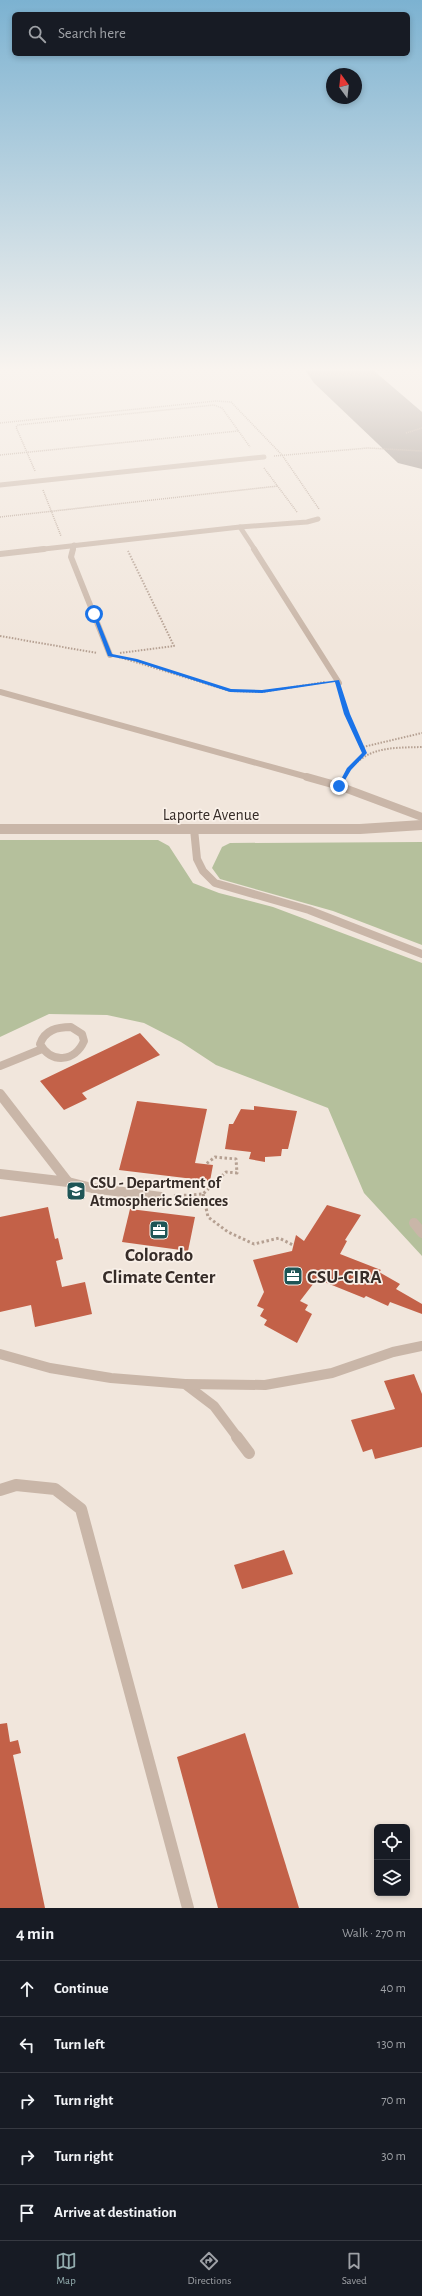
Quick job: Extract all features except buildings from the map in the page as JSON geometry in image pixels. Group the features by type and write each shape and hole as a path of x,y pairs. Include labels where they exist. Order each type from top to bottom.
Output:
{"street":[{"name":"Laporte Avenue","path":"0,829 360,829 422,825"}],"lane":[{"path":"0,485 247,459"},
{"path":"0,554 123,539 240,527 299,523 318,518"},
{"path":"240,527 338,682"},
{"path":"74,545 71,557 110,655"},
{"path":"0,692 339,786 422,817"},
{"path":"194,829 195,856 205,875 215,883 309,910 387,939 422,954"},
{"path":"71,1027 77,1030 84,1038 82,1048 72,1056 65,1058 51,1056 42,1049 40,1044 45,1034 56,1028 71,1027"},
{"path":"0,1066 42,1049"},
{"path":"0,1094 68,1182"},
{"path":"0,1174 68,1182 92,1188 160,1197"},
{"path":"414,1223 422,1233"},
{"path":"0,1354 50,1368 111,1378 185,1384 265,1385 332,1373 393,1352 422,1346"},
{"path":"185,1384 214,1406 249,1453"},
{"path":"0,1490 16,1485 55,1489 81,1509 188,1908"}],"path":[{"path":"30,459 52,511 64,546"},
{"path":"258,459 298,513 299,523"},
{"path":"285,459 318,506 320,511 318,518"},
{"path":"0,517 278,486"},
{"path":"110,655 174,646 123,539"},
{"path":"0,636 135,660 230,690 262,692 338,682 347,714 363,747 364,753"},
{"path":"363,747 422,733"},
{"path":"339,786 349,769 364,753 384,749 422,746"},
{"path":"160,1197 203,1194 226,1172 237,1173 236,1159 215,1157 206,1164"},
{"path":"203,1194 208,1217 228,1232 254,1244 278,1238 293,1245"}],"green space":[{"path":"0,840 158,840 169,846 193,883 219,893 273,907 422,963 422,1256 364,1193 328,1108 216,1065 181,1042 144,1023 107,1015 49,1014 0,1037"},
{"path":"422,842 422,945 333,911 220,879 212,868 222,847 230,843"}],"place":[{"name":"CSU - Department of Atmospheric Sciences","path":"76,1191"},
{"name":"Colorado Climate Center","path":"159,1230"},
{"name":"CSU-CIRA","path":"293,1276"}],"route":[{"path":"94,614 110,655 135,660 220,688 262,692 337,681 347,714 363,747 364,753 349,769 339,786"}]}
